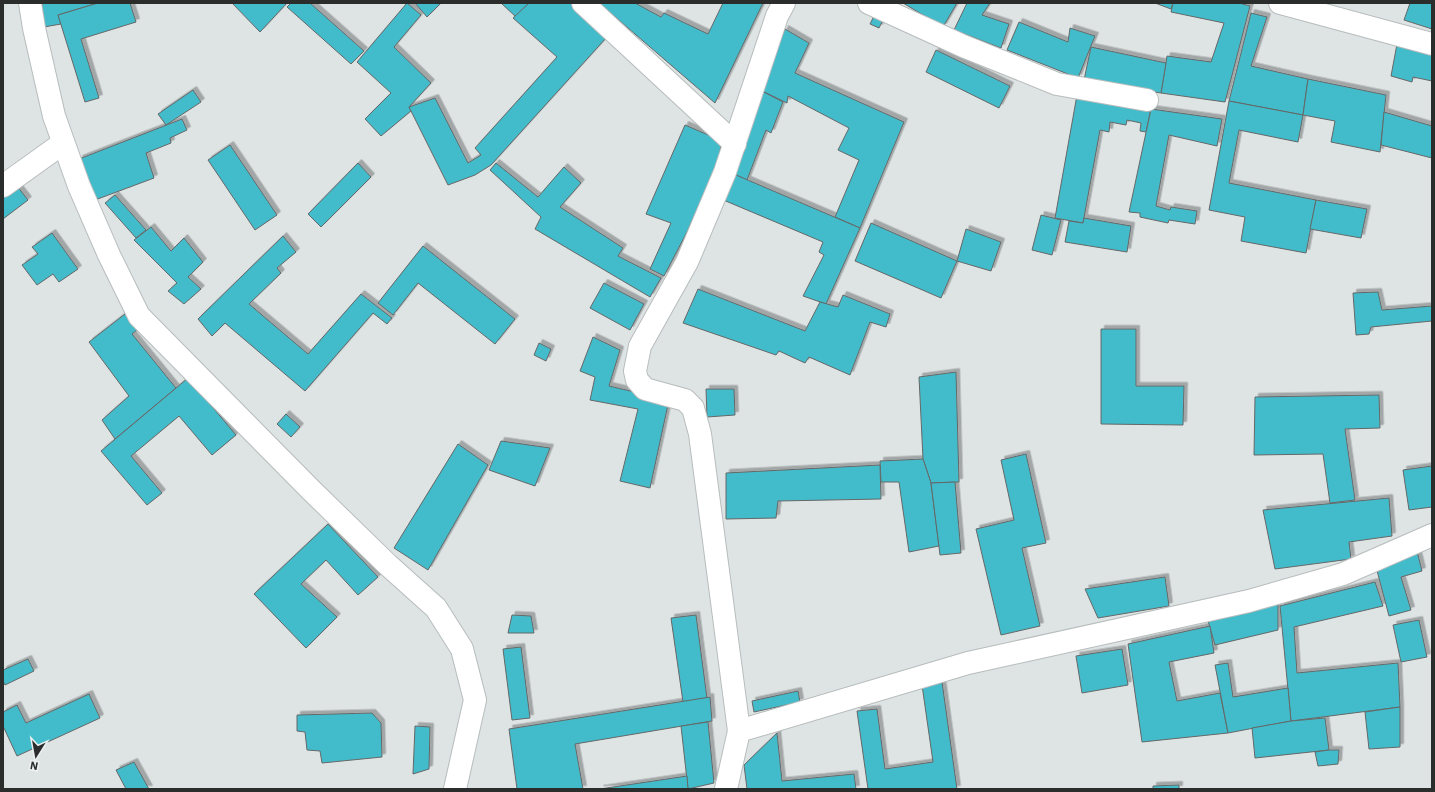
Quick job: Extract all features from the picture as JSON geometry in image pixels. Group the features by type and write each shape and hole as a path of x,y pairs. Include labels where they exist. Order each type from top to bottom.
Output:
{"street":[{"path":"30,3 34,28 54,116 63,143 79,186 109,255 139,316 311,490 388,565 436,608 462,649 475,700 455,789"},
{"path":"583,3 734,144"},
{"path":"726,789 739,731 700,434 693,408 685,400 645,389 637,380 635,370 640,346 687,262 726,172 777,16 784,3"},
{"path":"869,3 963,46 1057,84 1147,100"},
{"path":"1280,3 1432,44"},
{"path":"3,186 63,143"},
{"path":"739,731 968,663 1249,601 1343,574 1432,535"}],"building":[{"path":"42,3 98,3 58,15 61,24 44,27"},
{"path":"98,3 130,3 136,22 81,39 99,98 85,102 58,15"},
{"path":"232,3 287,3 260,32"},
{"path":"291,3 310,3 364,51 351,64 287,7"},
{"path":"407,3 421,15 394,47 431,83 409,107 411,111 381,136 365,119 391,93 357,62"},
{"path":"415,3 441,3 427,17"},
{"path":"501,3 529,3 516,17"},
{"path":"529,3 571,3 607,37 491,165 475,175 448,185 409,107 435,98 468,163 481,155 475,148 557,57 513,18"},
{"path":"599,3 635,3 661,17 664,13 708,34 723,3 763,3 715,103"},
{"path":"903,3 957,3 943,27"},
{"path":"967,3 990,3 982,15 1009,24 1001,48 954,30"},
{"path":"1155,3 1173,3 1171,9"},
{"path":"1173,3 1239,3 1250,6 1225,102 1161,93 1167,56 1211,62 1224,23 1171,12"},
{"path":"1410,3 1432,3 1432,29 1404,20"},
{"path":"1251,13 1267,17 1251,66 1308,79 1303,115 1229,101"},
{"path":"874,16 883,20 879,28 870,24"},
{"path":"1019,22 1068,42 1070,28 1095,36 1078,78 1007,50"},
{"path":"785,29 809,43 795,73 904,122 860,228 835,217 859,160 838,150 849,128 788,96 787,103 758,89"},
{"path":"1397,44 1432,55 1432,81 1413,77 1412,82 1391,76"},
{"path":"1091,47 1166,63 1161,93 1084,80"},
{"path":"936,50 1010,86 999,108 926,72"},
{"path":"1308,79 1386,95 1380,152 1331,142 1335,121 1303,115"},
{"path":"758,89 783,102 771,133 766,130 747,180 729,172"},
{"path":"193,90 201,102 166,125 158,114"},
{"path":"1077,95 1151,109 1146,132 1140,131 1141,123 1127,120 1126,125 1110,122 1109,132 1100,130 1083,223 1055,218"},
{"path":"1229,101 1303,115 1298,142 1239,130 1229,183 1316,200 1306,253 1241,241 1245,217 1209,210"},
{"path":"1151,109 1222,119 1217,146 1169,135 1156,206 1170,210 1171,207 1197,211 1195,224 1169,220 1168,223 1140,217 1140,213 1129,212"},
{"path":"1384,112 1432,126 1432,158 1381,145"},
{"path":"182,119 187,130 170,138 171,143 146,153 154,178 95,200 79,159"},
{"path":"685,125 713,137 721,144 719,160 687,232 664,276 650,269 671,223 646,214"},
{"path":"230,145 277,215 255,230 208,160"},
{"path":"358,163 371,177 321,227 308,214"},
{"path":"496,163 538,197 564,167 581,183 560,207 623,248 618,256 661,278 650,297 535,229 541,217 490,170"},
{"path":"729,172 860,228 826,304 803,296 824,255 819,252 823,242 721,199"},
{"path":"17,186 28,200 3,219 3,196"},
{"path":"115,195 146,230 136,238 105,203"},
{"path":"1316,200 1367,209 1361,238 1310,229"},
{"path":"1041,215 1061,220 1052,255 1032,250"},
{"path":"1084,218 1131,226 1127,252 1065,242 1069,221 1083,223"},
{"path":"871,223 957,261 941,298 855,261"},
{"path":"151,227 171,251 184,238 203,262 188,277 201,289 184,304 168,291 177,283 134,240"},
{"path":"966,229 1001,242 991,271 957,261"},
{"path":"52,233 78,269 59,282 53,274 37,285 22,265 38,254 32,247"},
{"path":"283,236 296,252 277,268 281,273 249,304 308,354 361,294 392,318 387,324 373,313 305,391 225,323 212,336 198,319"},
{"path":"423,246 515,319 495,344 418,283 393,315 378,303"},
{"path":"604,283 644,304 630,330 590,308"},
{"path":"698,289 805,331 820,302 838,307 843,295 890,314 886,327 870,322 850,375 809,357 805,363 779,351 776,355 683,323"},
{"path":"1378,292 1382,310 1432,306 1432,321 1371,327 1369,334 1356,335 1353,293"},
{"path":"125,314 138,329 132,334 176,388 115,439 102,420 129,396 89,342"},
{"path":"1101,329 1136,329 1136,386 1184,386 1183,425 1101,424"},
{"path":"593,337 620,350 609,386 669,400 650,488 620,481 638,409 590,400 595,377 580,371"},
{"path":"539,343 551,349 546,361 534,355"},
{"path":"956,372 959,482 931,483 923,459 919,377"},
{"path":"188,378 236,435 212,455 179,416 131,456 162,493 147,505 101,451"},
{"path":"706,389 734,389 735,415 707,417"},
{"path":"1379,395 1380,428 1345,429 1355,500 1330,503 1323,454 1254,455 1255,397"},
{"path":"286,414 300,427 291,437 277,424"},
{"path":"501,441 550,448 535,486 489,470"},
{"path":"458,444 488,465 428,570 394,548"},
{"path":"1026,454 1046,543 1022,548 1040,626 1001,635 976,529 1014,520 1001,460"},
{"path":"923,459 931,483 939,546 909,552 899,482 881,482 880,461"},
{"path":"880,465 881,499 778,501 776,518 726,519 726,473"},
{"path":"1432,466 1432,507 1409,510 1403,470"},
{"path":"955,482 961,553 940,555 931,483"},
{"path":"1389,498 1392,536 1349,542 1351,559 1275,569 1263,510"},
{"path":"328,524 378,577 358,595 326,560 301,584 337,617 306,648 254,594"},
{"path":"1417,551 1422,571 1401,577 1411,610 1389,616 1375,563"},
{"path":"1165,577 1169,606 1098,618 1085,589"},
{"path":"1375,582 1383,606 1294,627 1297,673 1398,663 1400,707 1291,721 1280,606"},
{"path":"1278,604 1278,630 1215,645 1208,621"},
{"path":"512,615 531,616 534,633 508,633"},
{"path":"696,615 707,698 683,702 671,618"},
{"path":"1419,620 1427,657 1401,662 1393,625"},
{"path":"1210,626 1214,653 1169,662 1177,701 1220,693 1228,733 1142,742 1128,644"},
{"path":"521,647 530,718 512,720 503,649"},
{"path":"1122,649 1128,685 1082,693 1076,656"},
{"path":"28,659 34,671 5,685 3,681 3,670"},
{"path":"1228,663 1233,697 1288,688 1291,721 1228,733 1215,665"},
{"path":"942,682 957,789 868,789 857,711 877,709 885,769 933,762 922,685"},
{"path":"798,691 800,702 754,712 752,701"},
{"path":"89,694 100,718 17,756 3,726 3,712 17,705 26,723"},
{"path":"710,697 712,721 575,744 583,789 517,789 509,729"},
{"path":"1400,707 1400,747 1369,749 1365,712"},
{"path":"372,713 381,723 382,757 322,763 320,751 307,750 305,732 297,731 297,715"},
{"path":"1325,718 1329,750 1255,758 1252,728 1291,721"},
{"path":"708,722 714,783 688,789 681,726"},
{"path":"415,726 430,727 429,769 413,774"},
{"path":"777,733 782,781 854,774 856,789 747,789 744,765"},
{"path":"1339,750 1338,764 1318,766 1315,752"},
{"path":"134,762 149,789 126,789 116,770"},
{"path":"687,776 688,789 600,789"},
{"path":"1179,785 1179,789 1153,789 1153,786"}]}
